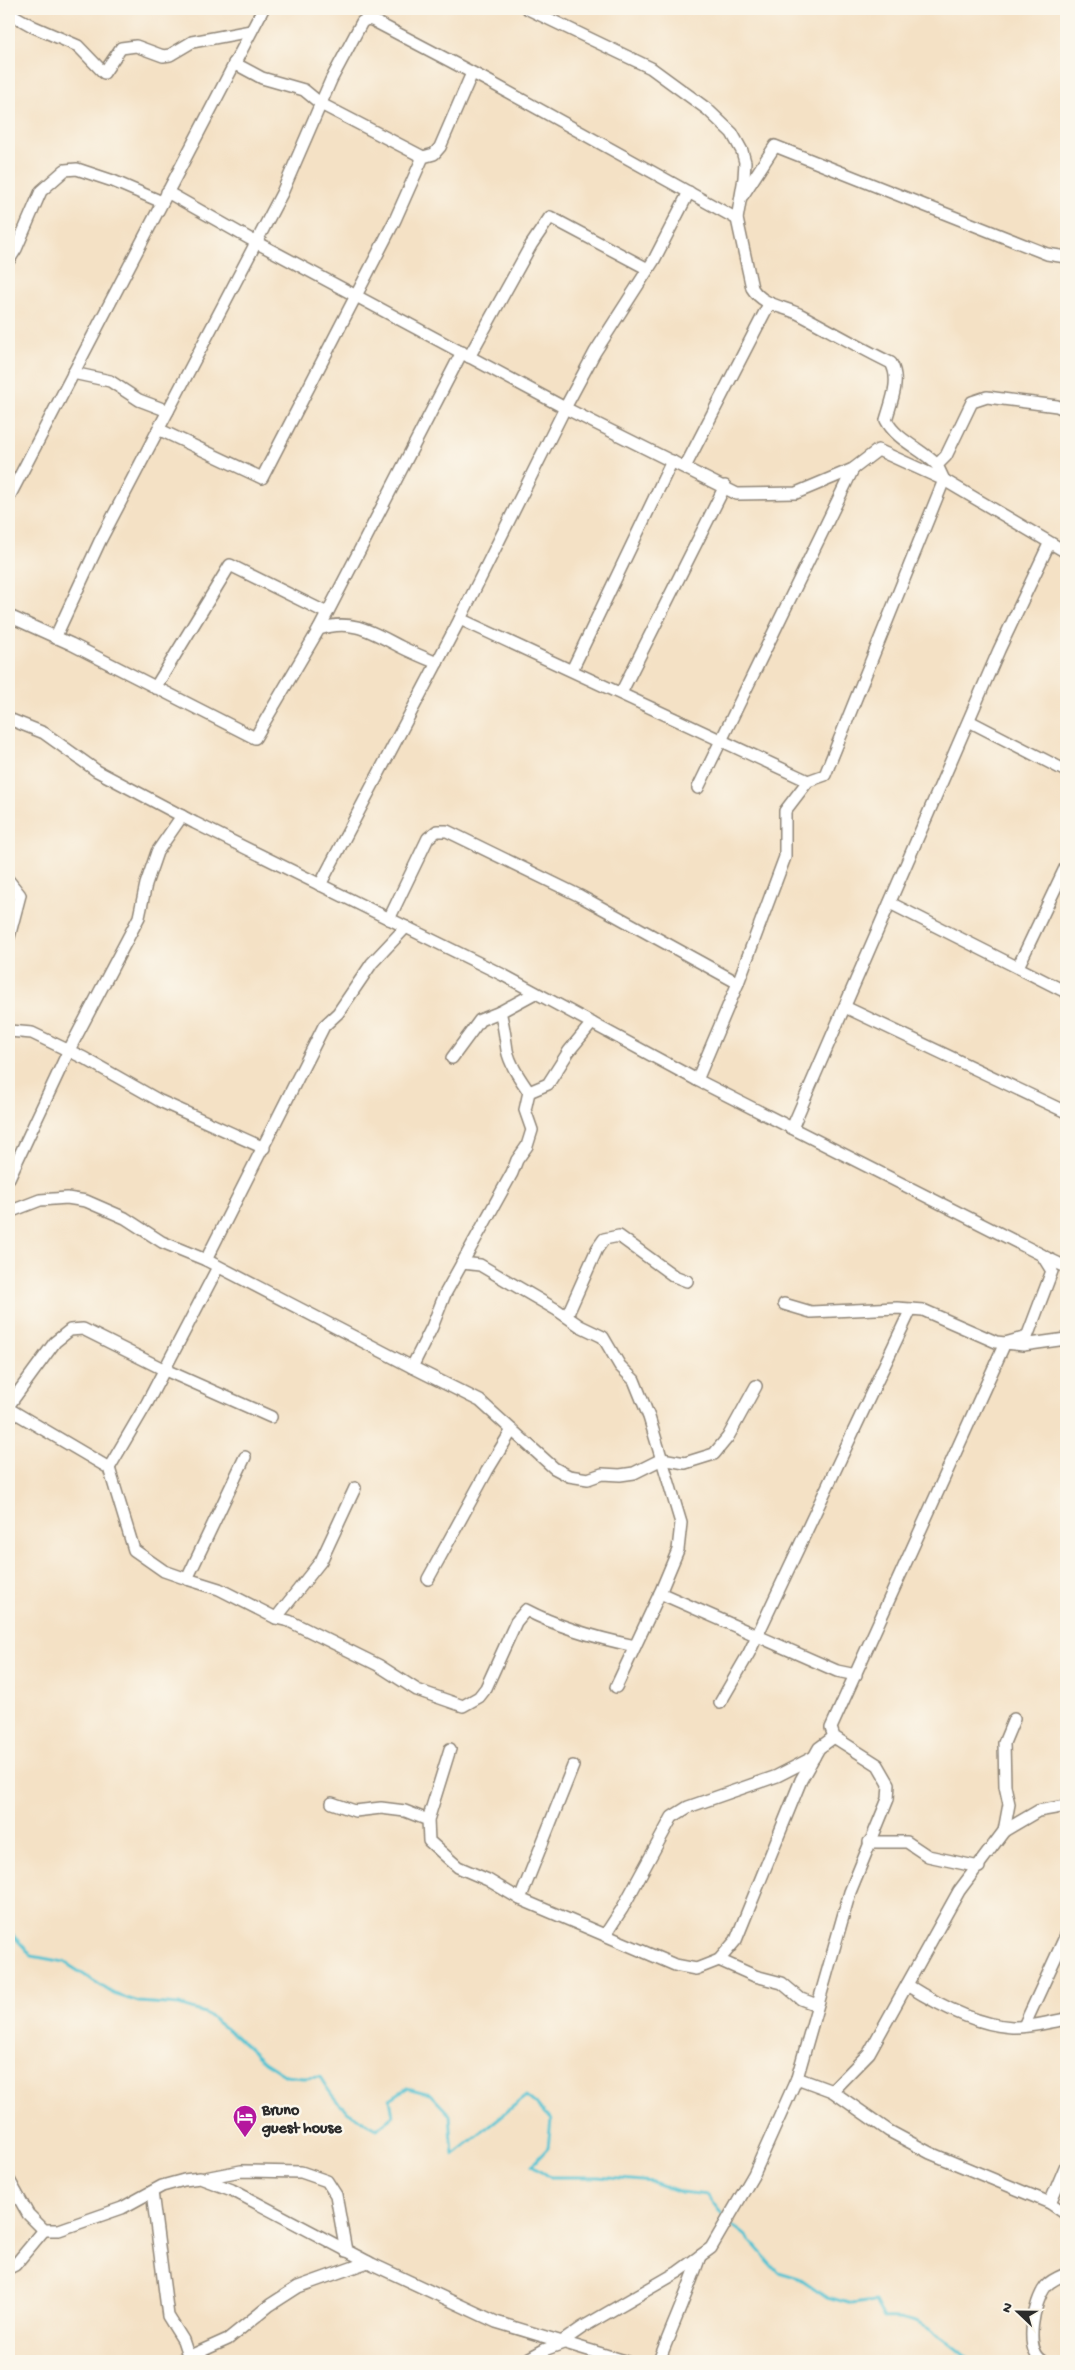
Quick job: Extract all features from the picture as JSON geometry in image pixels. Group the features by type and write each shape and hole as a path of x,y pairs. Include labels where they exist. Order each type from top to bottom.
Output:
{"street":[{"path":"9,497 263,9"},
{"path":"528,9 651,68 712,114 732,133 742,151 744,162 744,178 737,219 752,288 756,294 769,304 800,314 890,363 895,370 896,380 886,420 893,432 927,453 937,464 944,480 825,775 808,781 785,811 785,857 738,983 697,1080"},
{"path":"9,13 34,27 78,46 104,73 122,48 136,46 163,56 170,55 192,42 251,31"},
{"path":"55,638 74,596 89,569 100,540 282,193 331,80 362,22 366,20 472,72 737,219"},
{"path":"234,63 262,78 304,90 321,104 423,157 434,154 440,147 472,72"},
{"path":"740,200 775,146 1047,254 1066,257"},
{"path":"158,429 262,478 395,220 423,157"},
{"path":"9,260 16,249 40,191 65,170 77,169 164,197 256,242 565,408 725,486 737,494 796,493 853,469 878,450 944,480 1049,544 1066,552"},
{"path":"320,885 460,619 565,408 595,352 648,269 688,192"},
{"path":"9,616 255,738 319,629 465,354 550,216 648,269"},
{"path":"685,467 769,304"},
{"path":"73,373 110,381 139,400 168,411"},
{"path":"937,464 946,456 972,402 987,397 1057,406 1066,410"},
{"path":"572,670 672,461"},
{"path":"698,788 853,469"},
{"path":"621,693 725,486"},
{"path":"792,1128 969,721 1049,544"},
{"path":"155,688 230,565 327,613"},
{"path":"460,619 808,781"},
{"path":"319,629 332,624 350,624 379,634 401,647 437,663"},
{"path":"9,720 44,732 97,771 182,816 406,927 535,993 697,1080 1066,1267"},
{"path":"969,721 1066,771"},
{"path":"9,1178 68,1052 139,917 146,884 157,852 182,816"},
{"path":"389,919 428,838 437,831 447,831 580,896 738,983"},
{"path":"1018,967 1066,866"},
{"path":"9,881 20,895 9,938"},
{"path":"890,903 1066,992"},
{"path":"206,1260 324,1026 338,1013 372,963 406,927"},
{"path":"452,1058 480,1020 500,1012 535,993"},
{"path":"845,1007 1066,1112"},
{"path":"412,1368 462,1263 508,1181 517,1160 527,1146 532,1130 525,1110 529,1092 517,1074 508,1051 506,1032 500,1012"},
{"path":"529,1092 548,1084 569,1051 592,1023"},
{"path":"9,1031 32,1033 68,1052 84,1058 160,1101 264,1148"},
{"path":"9,1212 40,1200 77,1198 108,1210 162,1242 206,1260 412,1368 480,1401 532,1446 554,1468 569,1476 588,1479 602,1474 620,1475 634,1473 662,1459 685,1463 714,1454 728,1437 756,1386"},
{"path":"567,1316 597,1249 604,1239 619,1236 674,1276 687,1281"},
{"path":"524,2361 544,2350 565,2342 583,2327 678,2272 711,2248 754,2174 796,2078 850,1892 888,1799 889,1784 878,1764 834,1736 831,1728 1006,1343 1027,1337 1052,1271 1042,1255"},
{"path":"462,1263 480,1265 567,1316 580,1326 604,1337 620,1366 634,1380 649,1417 681,1523 678,1550 616,1687"},
{"path":"109,1468 147,1403 163,1369 218,1267"},
{"path":"784,1304 811,1312 911,1308 923,1310 996,1342 1023,1345 1066,1339"},
{"path":"720,1703 749,1653 911,1308"},
{"path":"9,1405 56,1342 70,1330 83,1330 163,1369 271,1417"},
{"path":"9,1409 109,1468 134,1550 164,1571 219,1589 276,1618 289,1621 378,1665 417,1690 464,1706 479,1697 486,1688 516,1622 526,1610 547,1621 600,1639 635,1646"},
{"path":"428,1579 487,1471 512,1430"},
{"path":"186,1579 245,1457"},
{"path":"276,1618 321,1561 354,1488"},
{"path":"660,1593 837,1671 856,1675"},
{"path":"1004,1831 1009,1804 1005,1786 1004,1743 1014,1719"},
{"path":"450,1749 428,1820 430,1841 446,1858 458,1867 488,1880 520,1899 675,1964 696,1969 719,1960 736,1940 801,1780 819,1748 834,1736"},
{"path":"605,1935 672,1818 688,1807 778,1776 814,1757"},
{"path":"520,1899 573,1766"},
{"path":"332,1803 355,1811 381,1808 405,1811 428,1820"},
{"path":"832,2091 868,2053 959,1891 979,1867 991,1846 1004,1831 1038,1811 1066,1806"},
{"path":"869,1842 907,1842 928,1856 979,1867"},
{"path":"1024,2026 1066,1935"},
{"path":"719,1960 755,1976 782,1983 801,1999 817,2005"},
{"path":"907,1985 926,1997 972,2017 999,2026 1024,2026 1066,2019"},
{"path":"796,2078 832,2091 889,2131 930,2153 1050,2204 1066,2214"},
{"path":"1050,2204 1066,2165"},
{"path":"9,2180 28,2214 44,2230 59,2230 122,2208 152,2192 184,2180 249,2171 301,2172 327,2181 336,2195 346,2251"},
{"path":"200,2178 232,2190 346,2251 496,2322 625,2361"},
{"path":"152,2192 168,2316 183,2340 186,2360 228,2339 270,2305 298,2287 368,2262"},
{"path":"9,2268 15,2265 44,2230"},
{"path":"659,2361 672,2324 687,2295 700,2256"},
{"path":"1043,2361 1033,2349 1032,2336 1038,2299 1048,2284 1066,2274"}],"waterway":[{"path":"9,1931 32,1956 64,1962 114,1994 139,2002 179,2005 205,2013 237,2037 264,2062 286,2076 320,2077 332,2095 344,2108 377,2129 393,2116 390,2099 407,2088 430,2094 450,2115 453,2155 526,2096 551,2120 548,2148 532,2165 550,2177 598,2177 653,2182 681,2192 707,2195 727,2221 745,2235 778,2272 801,2279 827,2297 852,2304 875,2301 884,2318 902,2318 922,2325 940,2336 971,2361"}],"place":[{"name":"Bruno guest house","path":"245,2138"}]}
